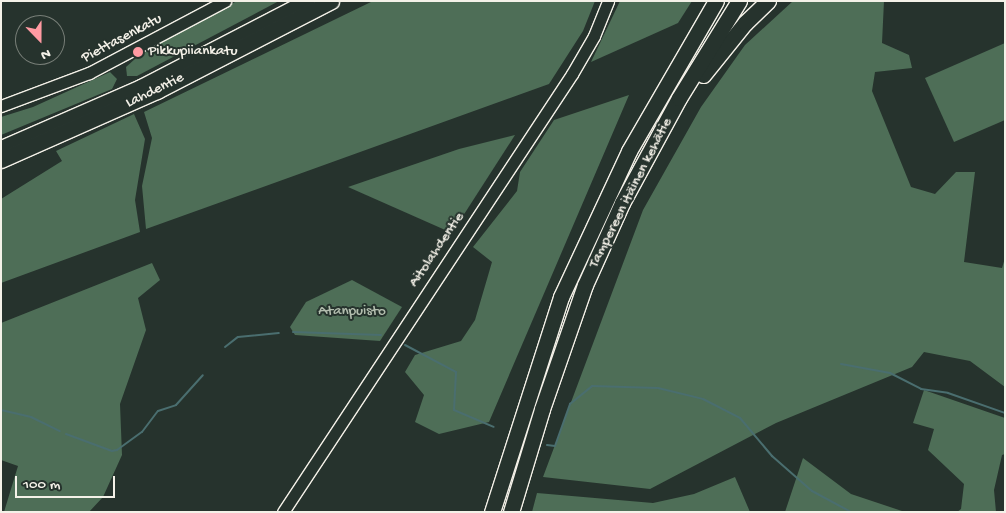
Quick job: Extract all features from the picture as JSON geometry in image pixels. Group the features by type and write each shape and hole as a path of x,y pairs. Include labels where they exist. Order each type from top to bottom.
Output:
{"highway":[{"name":"Lahdentie","path":"1,148 132,91 307,1"},
{"name":"Lahdentie","path":"1,160 148,95 331,1"},
{"name":"Tampereen itäinen kehätie","path":"492,512 534,373 566,285 629,151 716,1"},
{"name":"Tampereen itäinen kehätie","path":"511,512 545,400 585,285 622,203 679,98 739,1"},
{"path":"679,98 696,85 745,23 768,1"}],"main road":[{"name":"Piettasenkatu","path":"1,106 89,73 225,1"},
{"name":"Aitolahdentie","path":"283,512 572,74 594,36 608,1"}],"green space":[{"path":"237,1 279,1 137,76 127,76 126,67 145,50"},
{"path":"373,1 595,1 583,31 549,84 146,229 142,186 152,138 144,112"},
{"path":"620,1 692,1 678,23 591,62"},
{"path":"793,1 884,1 882,43 909,55 912,68 875,72 872,91 911,187 935,194 956,172 975,172 964,262 1002,268 1005,258 1005,387 970,361 924,352 912,367 776,423 650,489 543,477 643,210 701,107 745,45"},
{"path":"1005,43 1005,120 954,142 925,78"},
{"path":"110,72 117,79 112,89 1,135 1,117 33,107"},
{"path":"629,95 489,422 439,434 415,422 424,395 405,372 415,355 461,341 475,320 492,262 473,247 517,191 520,172 554,120"},
{"path":"134,114 145,139 135,200 140,232 1,283 1,199 62,161 56,151"},
{"path":"515,135 452,233 348,187 459,149"},
{"path":"152,263 160,280 138,298 146,330 120,404 122,455 103,497 89,512 4,512 18,466 1,460 1,323"},
{"name":"Atanpuisto","path":"352,280 402,307 380,341 295,335 290,327 306,302"},
{"path":"924,390 1005,418 1005,454 1002,455 994,490 996,512 957,512 961,509 964,484 928,450 934,429 913,423"},
{"path":"803,458 851,494 905,512 785,512"},
{"path":"735,477 750,512 532,512 537,493 653,503 694,494"}],"waterway":[{"path":"293,332 381,335"},
{"path":"225,347 238,337 279,333"},
{"path":"405,345 456,372 454,410 494,427"},
{"path":"841,364 890,373 921,389 948,393 1005,413"},
{"path":"66,434 112,451 117,450 142,432 158,411 176,405 203,375"},
{"path":"547,445 555,446 570,404 592,386 658,388 703,399 740,418 772,456 812,491 851,512"},
{"path":"1,410 31,417 60,431"}],"place":[{"name":"Pikkupiiankatu","path":"138,52"}]}
